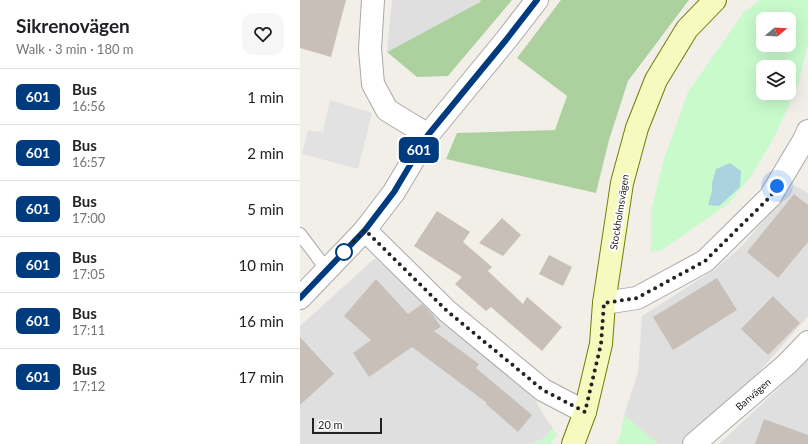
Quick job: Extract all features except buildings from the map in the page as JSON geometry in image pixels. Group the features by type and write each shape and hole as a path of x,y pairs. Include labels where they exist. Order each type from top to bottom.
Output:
{"street":[{"path":"373,0 370,49 373,84 386,110 428,135"},
{"path":"300,298 365,230 394,192 428,135 537,0"},
{"name":"Stockholmsvägen","path":"573,444 585,412 601,344 604,303 622,183 637,128 656,80 683,35 715,0"},
{"path":"604,303 637,298 705,261 770,197 808,131"},
{"path":"365,230 447,311 543,390 585,412"},
{"name":"Banvägen","path":"694,444 787,364 808,342"}],"lane":[{"path":"300,234 327,270"}],"shaded area":[{"path":"392,0 481,0 480,2 387,52"},
{"path":"330,100 372,113 358,169 302,154 308,130 323,132"},
{"path":"794,185 808,193 808,316 737,397 688,444 658,444 624,415 638,373 642,316 714,270 742,246"},
{"path":"375,258 529,389 546,419 553,428 542,440 529,444 300,444 300,326"},
{"path":"808,359 808,444 719,444 796,372"}],"green space":[{"path":"481,0 512,0 448,76 417,77 387,52 480,2"},
{"path":"561,0 689,0 628,81 609,140 596,193 446,159 457,133 555,130 567,96 517,58"},
{"path":"760,0 808,0 808,43 796,89 796,60 756,60 756,100 791,100 775,136 751,176 728,204 662,250 651,252 651,211 664,159 688,92 744,12"},
{"path":"624,415 658,444 616,444 620,436"},
{"path":"553,428 557,435 550,444 529,444 542,440"}],"water":[{"path":"730,163 741,171 740,187 719,206 708,205 716,169"}],"bus line":[{"name":"601","path":"300,298 365,230 394,192 428,135 537,0"}],"route":[{"path":"344,252 365,230 447,311 543,390 585,412 601,344 604,303 637,298 705,261 770,197 777,186"}]}
